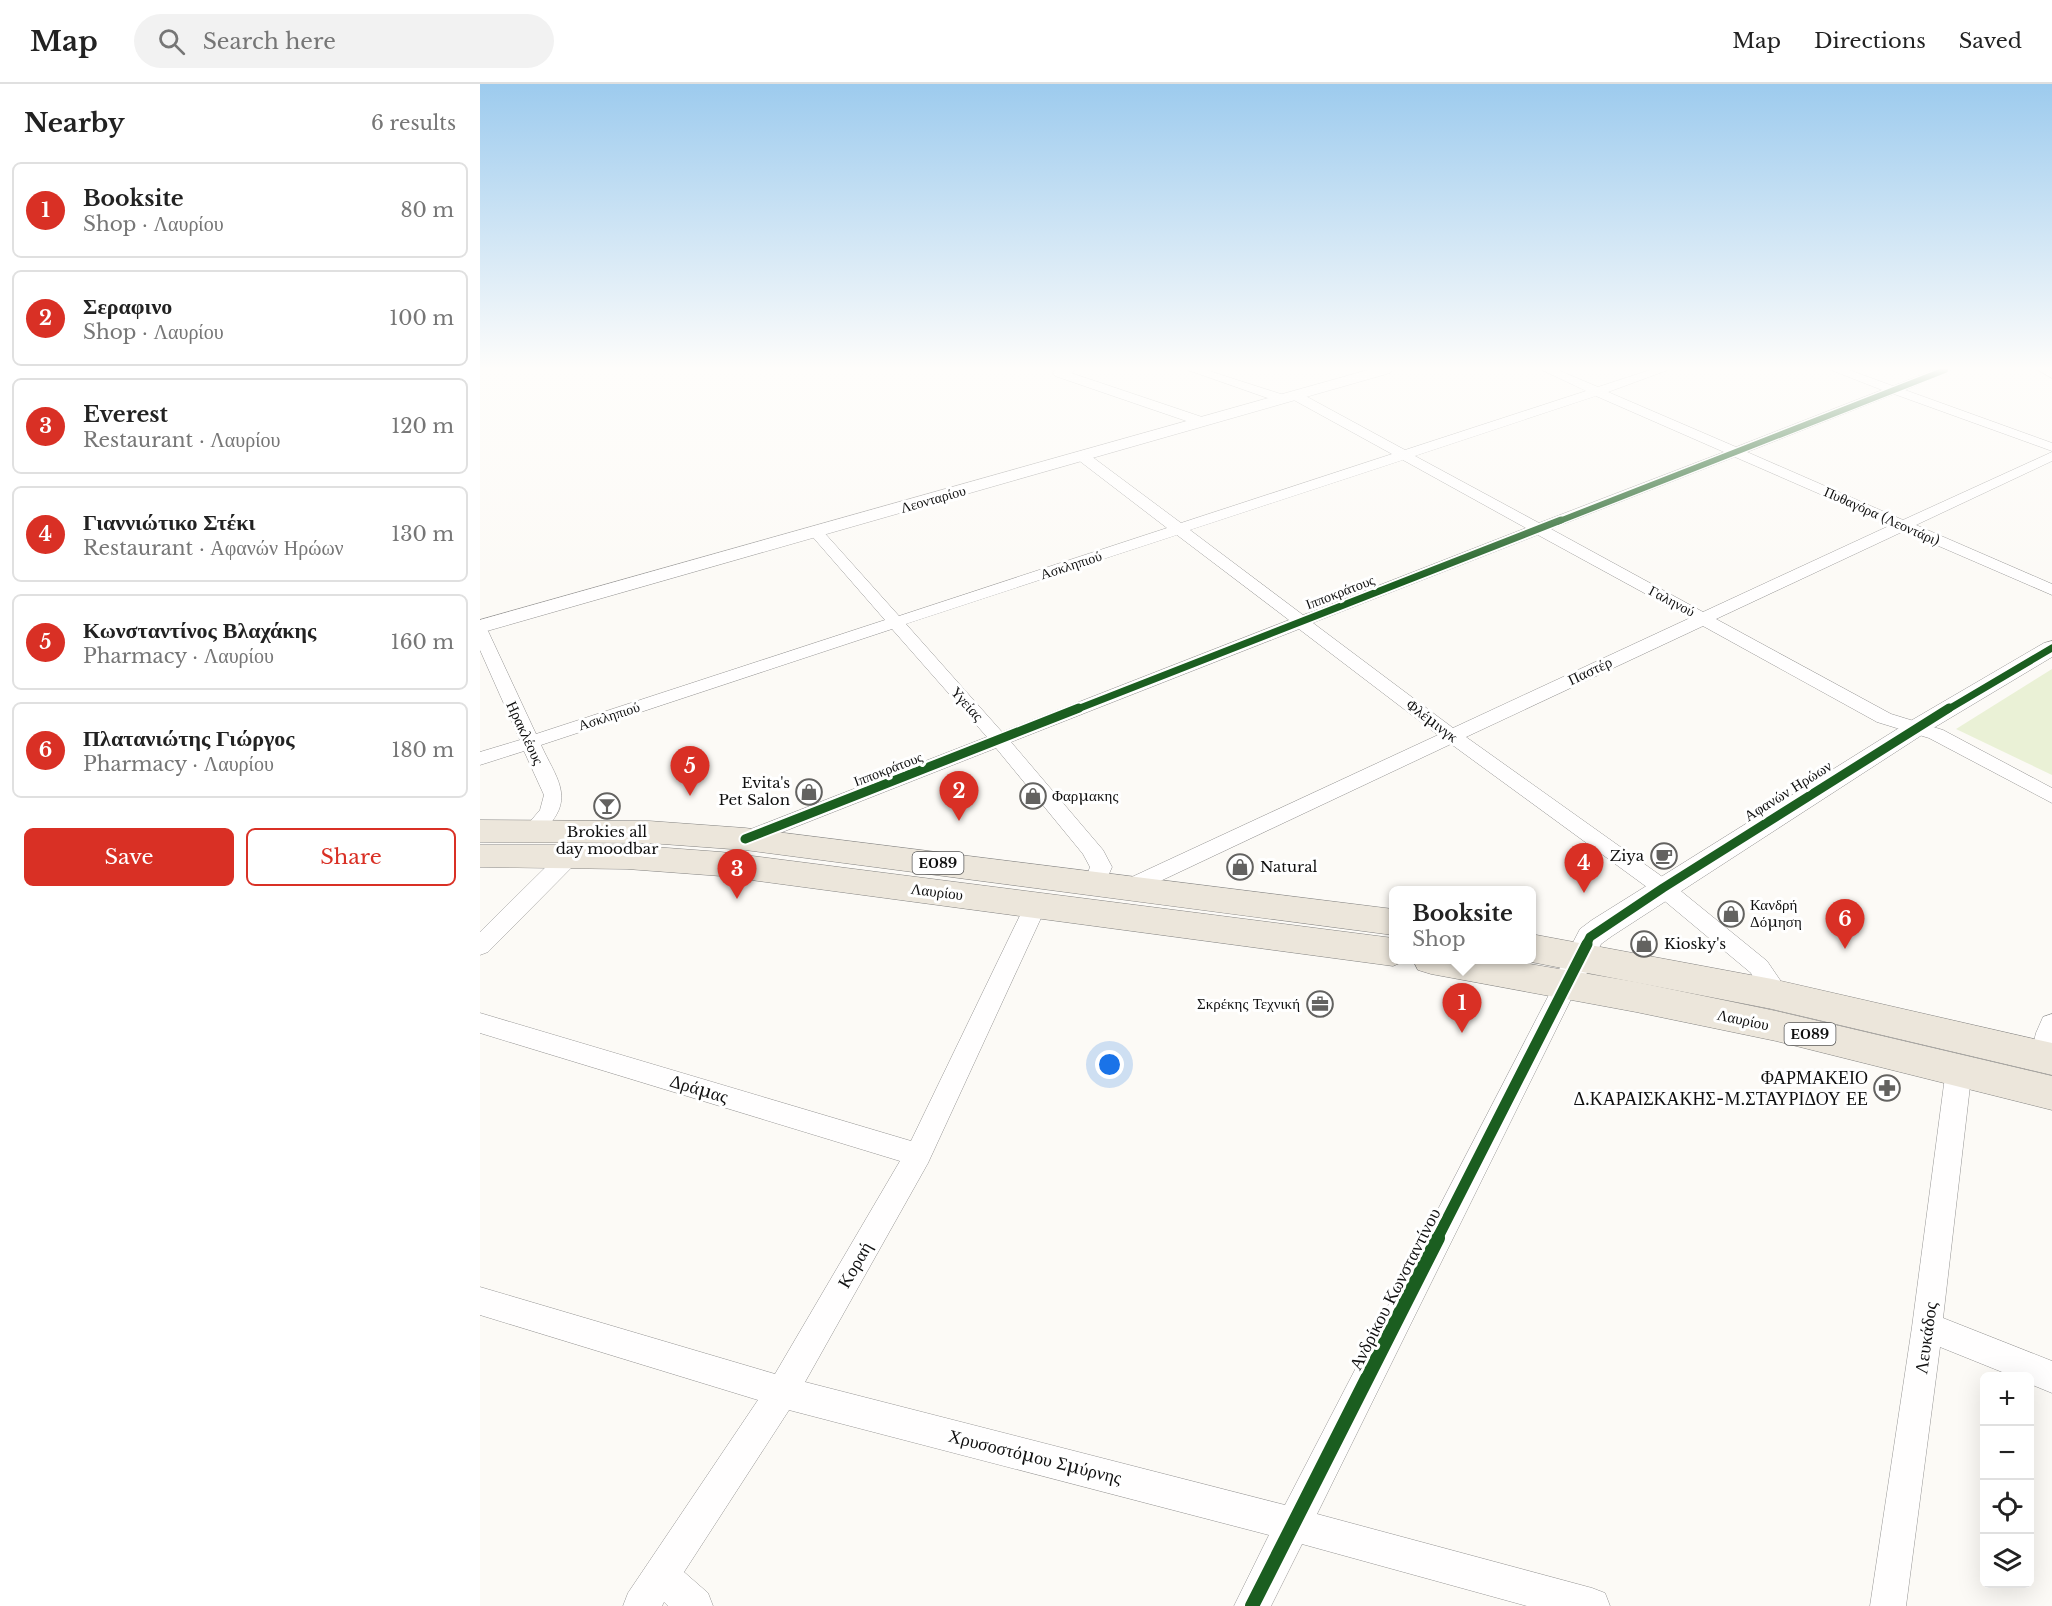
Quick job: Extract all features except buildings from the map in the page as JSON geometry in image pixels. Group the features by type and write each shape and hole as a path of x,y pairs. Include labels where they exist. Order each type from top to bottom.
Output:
{"main road":[{"name":"Λαυρίου","path":"480,831 649,832 745,839 1389,921"},
{"name":"Λαυρίου","path":"480,856 627,857 721,864 1389,951"},
{"name":"Λαυρίου","path":"1536,951 1573,970 1764,1024 1959,1069 2050,1058"},
{"name":"Λαυρίου","path":"1488,964 1573,970 1772,994 2050,1058"}],"street":[{"name":"Λεονταρίου","path":"480,629 1135,441"},
{"name":"Γαληνού","path":"1380,441 1884,718 1944,738 2052,796"},
{"name":"Ασκληπιού","path":"480,759 1446,441"},
{"name":"Πυθαγόρα (Λεοντάρι)","path":"1711,441 2052,590"},
{"name":"Ιπποκράτους","path":"745,839 1764,441"},
{"path":"2035,441 2052,447"},
{"name":"Φλέμινγκ","path":"1082,456 1452,736 1663,888 1759,967 1768,980 1772,994"},
{"name":"Παστέρ","path":"1129,887 2052,456"},
{"name":"Υγείας","path":"816,532 999,740 1098,859 1101,867 1095,883"},
{"name":"Ηρακλέους","path":"480,629 554,795 550,812 532,831"},
{"name":"Αφανών Ηρώων","path":"1573,970 1590,937 1663,888 1916,728 2052,648"},
{"path":"480,946 570,856"},
{"name":"Κοραή","path":"641,1606 782,1392 918,1155 1036,905"},
{"name":"Ανδρίκου Κωνσταντίνου","path":"1252,1606 1295,1525 1573,970"},
{"name":"Δράμας","path":"480,1023 918,1155"},
{"name":"Λευκάδος","path":"1888,1606 1927,1327 1959,1069"},
{"name":"Χρυσοστόμου Σμύρνης","path":"480,1301 782,1392 1295,1525 1592,1606"},
{"path":"1927,1327 2052,1377"},
{"path":"661,1576 695,1606"}],"green space":[{"path":"2052,669 2052,775 1956,729"}],"cycle path":[{"path":"745,839 1763,441"},
{"path":"1252,1606 1590,937 1663,888 1916,728 2052,648"}],"place":[{"name":"Evita's Pet Salon","path":"809,792"},
{"name":"Κωνσταντίνος Βλαχάκης","path":"690,796"},
{"name":"Φαρμακης","path":"1033,796"},
{"name":"Brokies all day moodbar","path":"607,806"},
{"name":"Σεραφινο","path":"959,821"},
{"name":"Ziya","path":"1664,856"},
{"name":"Natural","path":"1240,867"},
{"name":"Γιαννιώτικο Στέκι","path":"1584,893"},
{"name":"Everest","path":"737,899"},
{"name":"Κανδρή Δόμηση","path":"1731,914"},
{"name":"Kiosky's","path":"1644,944"},
{"name":"Πλατανιώτης Γιώργος","path":"1845,949"},
{"name":"Σκρέκης Τεχνική","path":"1320,1004"},
{"name":"Booksite","path":"1462,1033"},
{"name":"ΦΑΡΜΑΚΕΙΟ Δ.ΚΑΡΑΙΣΚΑΚΗΣ-Μ.ΣΤΑΥΡΙΔΟΥ ΕΕ","path":"1887,1088"}]}
